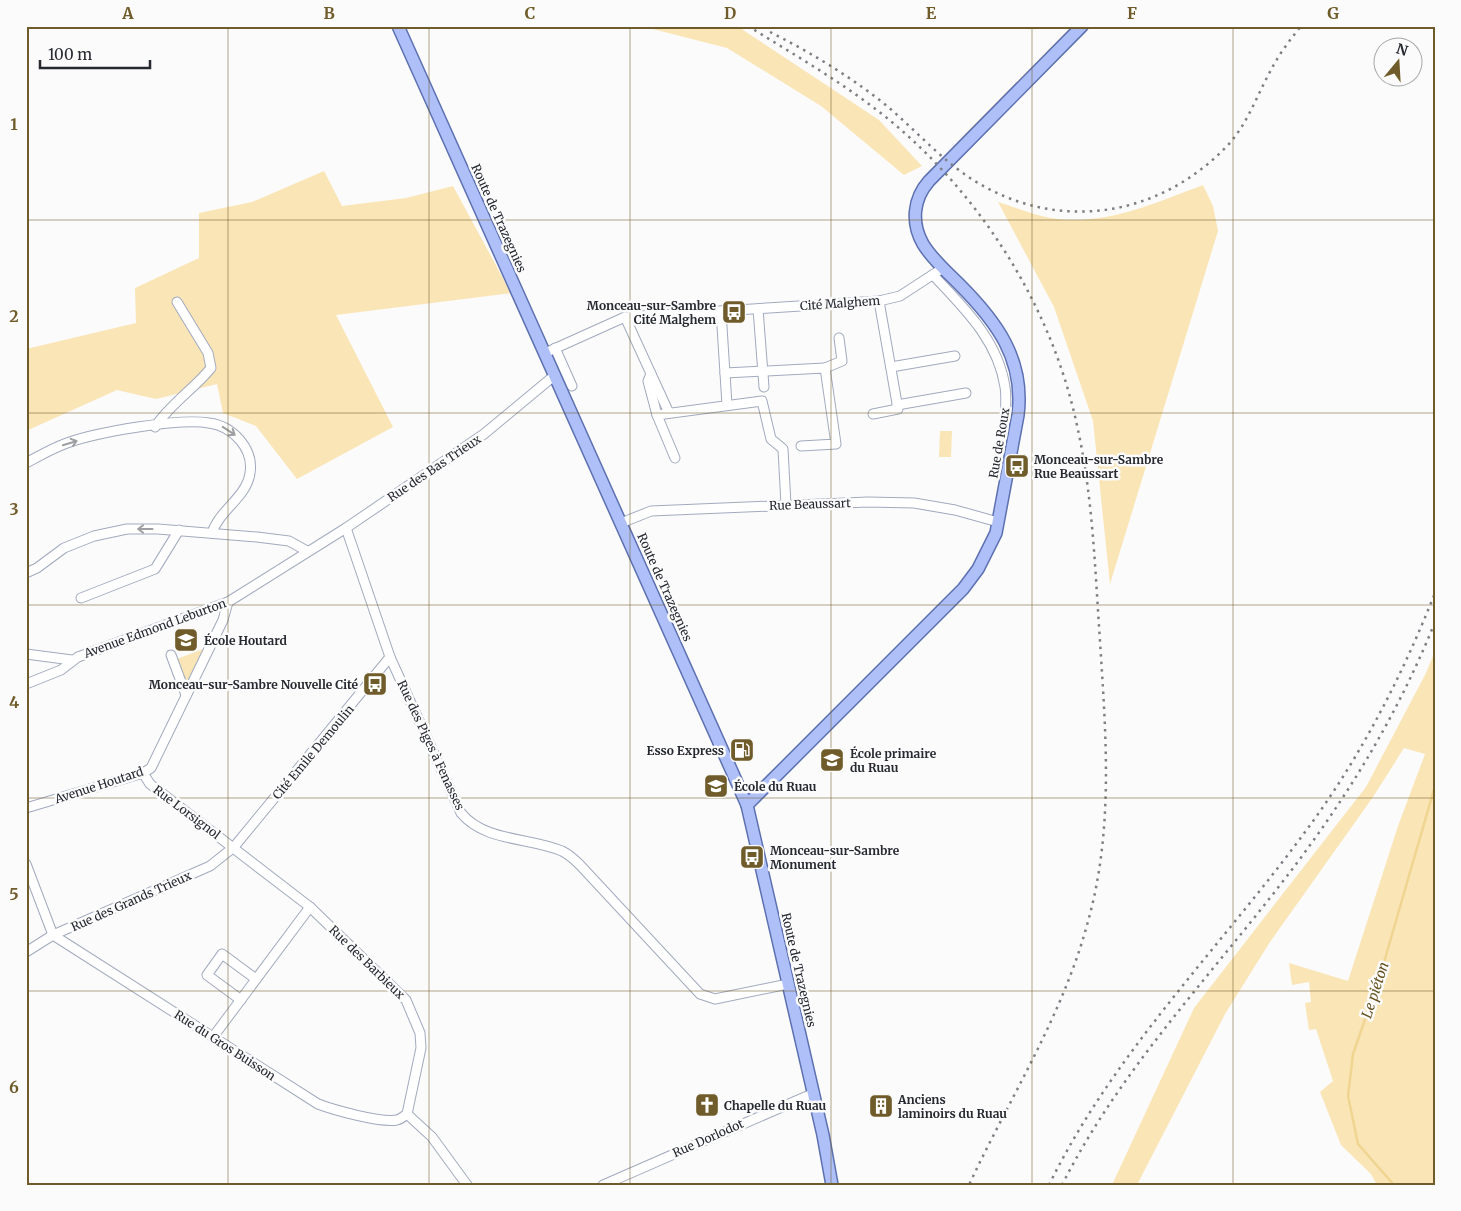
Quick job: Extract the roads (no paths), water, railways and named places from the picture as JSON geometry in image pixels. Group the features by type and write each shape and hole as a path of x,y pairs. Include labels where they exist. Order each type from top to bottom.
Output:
{"main road":[{"name":"Route de Trazegnies","path":"398,26 550,350 555,376 747,805 814,1093 832,1185"},
{"name":"Rue de Roux","path":"747,805 963,590 988,550 998,522 1019,412 1016,376 1006,344 994,322 938,271 917,230 916,210 921,191 1082,26"}],"street":[{"name":"Cité Malghem","path":"550,350 625,317 879,301 900,296 938,271"},
{"name":"Rue de Roux","path":"938,271 977,321 995,352 1005,387 1004,422"},
{"path":"874,414 898,409 879,301"},
{"path":"154,427 163,414 202,380 211,368 208,353 177,302"},
{"path":"758,309 764,387"},
{"path":"721,311 727,406"},
{"path":"625,317 669,413"},
{"path":"725,373 825,368 842,361 839,338"},
{"path":"550,350 572,386"},
{"path":"890,367 955,356"},
{"path":"801,446 836,444 825,368"},
{"path":"651,374 648,381 657,415 675,458"},
{"name":"Rue des Bas Trieux","path":"307,551 346,528 484,434 555,376"},
{"path":"897,405 966,393"},
{"path":"657,415 762,401 771,439 783,449 786,505"},
{"path":"26,463 67,443 116,431 194,422 211,423 225,427 240,438 248,451 250,474 247,484 215,522 212,533"},
{"name":"Rue Beaussart","path":"620,522 652,511 868,502 914,503 955,510 998,522"},
{"path":"26,573 37,568 64,548 94,536 127,528 179,530 289,541 307,551"},
{"name":"Rue des Piges à Fenasses","path":"346,528 390,657 461,813 470,824 485,831 563,851 580,865 700,994 715,999 788,984"},
{"path":"81,598 155,569 179,530"},
{"name":"Avenue Edmond Leburton","path":"26,684 61,670 72,660 228,602 307,551"},
{"name":"Avenue Houtard","path":"26,808 143,773 151,768 223,620 228,602"},
{"path":"26,654 72,660"},
{"path":"171,655 186,694"},
{"name":"Cité Emile Demoulin","path":"234,847 390,657"},
{"name":"Rue Lorsignol","path":"143,773 150,784 234,847"},
{"name":"Rue des Barbieux","path":"234,847 310,907 399,991 414,1016 420,1033 421,1048 407,1114"},
{"name":"Rue des Grands Trieux","path":"26,952 53,935 210,866 234,847"},
{"path":"26,864 53,935"},
{"path":"213,1037 310,907"},
{"name":"Rue du Gros Buisson","path":"53,935 318,1104 336,1111 388,1120 398,1120 407,1114"},
{"path":"241,1000 207,975 222,954 256,979"},
{"name":"Rue Dorlodot","path":"603,1185 814,1093"},
{"path":"407,1114 432,1137 467,1185"}],"waterway":[{"name":"Le piéton","path":"1394,1185 1358,1144 1348,1096 1353,1054 1380,976 1435,786"}],"railway":[{"path":"748,26 833,79 882,114 917,145 950,179 980,215 1007,255 1031,296 1050,340 1066,384 1083,456 1093,535 1106,748 1105,819 1096,890 1087,925 1064,992 1034,1057 969,1185"},
{"path":"770,32 823,61 873,95 898,115 945,159 970,178 1003,196 1037,207 1071,211 1105,210 1139,202 1171,189 1201,170 1235,136 1247,118 1278,58 1301,26"},
{"path":"1049,1185 1075,1136 1137,1045 1170,1001 1275,872 1346,773 1379,715 1409,655 1435,593"},
{"path":"1062,1185 1085,1143 1138,1064 1287,876 1350,786 1405,690 1435,622"}],"place":[{"name":"Monceau-sur-Sambre Cité Malghem","path":"734,312"},
{"name":"Monceau-sur-Sambre Rue Beaussart","path":"1017,466"},
{"name":"École Houtard","path":"186,640"},
{"name":"Monceau-sur-Sambre Nouvelle Cité","path":"375,684"},
{"name":"Esso Express","path":"742,750"},
{"name":"École primaire du Ruau","path":"832,760"},
{"name":"École du Ruau","path":"716,786"},
{"name":"Monceau-sur-Sambre Monument","path":"752,857"},
{"name":"Chapelle du Ruau","path":"707,1105"},
{"name":"Anciens laminoirs du Ruau","path":"881,1106"}]}
